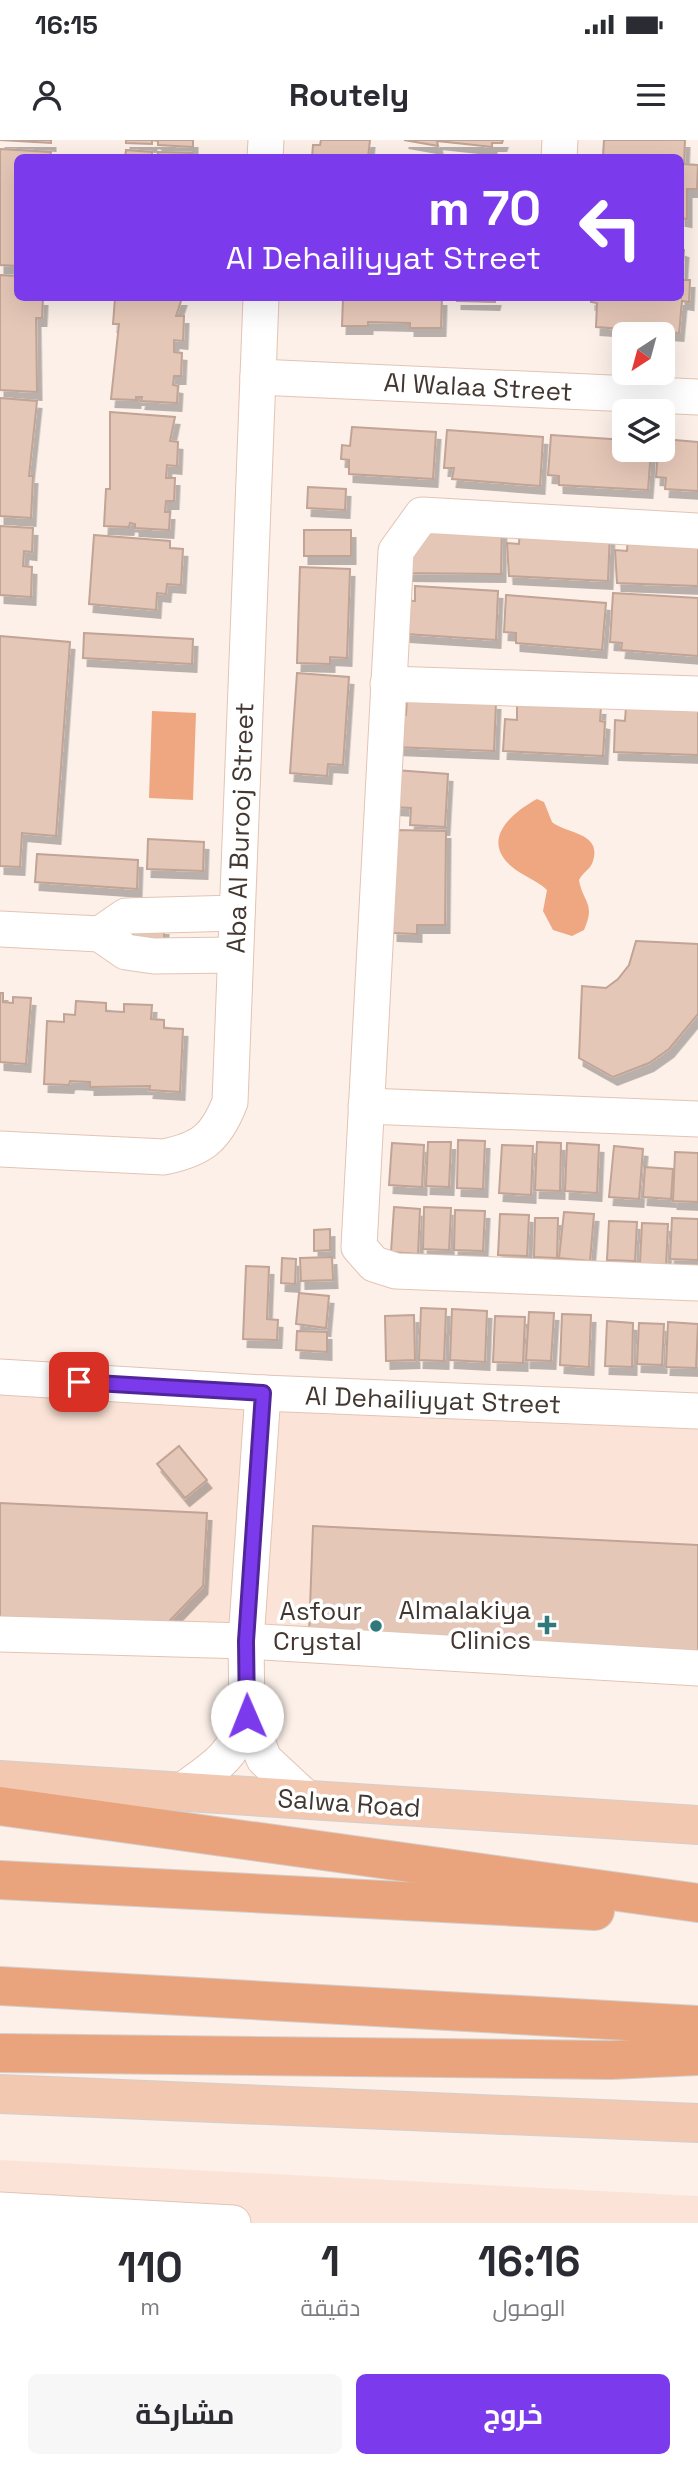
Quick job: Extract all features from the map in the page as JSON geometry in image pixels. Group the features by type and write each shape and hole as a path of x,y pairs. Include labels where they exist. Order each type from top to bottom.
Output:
{"highway":[{"path":"0,1806 698,1903"},
{"path":"0,1880 698,1916"},
{"path":"0,1986 698,2025"},
{"path":"0,2053 597,2060 698,2056"}],"main road":[{"name":"Salwa Road","path":"0,1780 698,1825"},
{"path":"0,2094 698,2123"}],"street":[{"name":"Aba Al Burooj Street","path":"0,1149 164,1157 188,1152 206,1141 221,1125 230,1102 261,301"},
{"name":"Al Walaa Street","path":"258,377 698,397"},
{"path":"698,531 422,515 407,532 396,551 359,1247 374,1264 396,1271 698,1283"},
{"path":"388,684 698,694"},
{"path":"100,934 126,916 237,913"},
{"path":"0,929 100,934 126,952 154,956 235,955"},
{"path":"366,1107 698,1119"},
{"name":"Al Dehailiyyat Street","path":"0,1377 263,1393 698,1411"},
{"path":"180,1792 218,1766 238,1743 247,1716 246,1641 263,1393"},
{"path":"0,1634 246,1641 698,1668"},
{"path":"247,1716 264,1759 309,1801"},
{"path":"0,2210 233,2223"}],"shaded area":[{"path":"152,711 196,713 193,800 149,798"},
{"path":"537,799 544,802 552,822 588,839 594,851 592,864 579,880 589,914 584,930 572,936 553,930 543,911 547,890 511,866 502,856 499,846 503,827 518,811"},
{"path":"0,1394 246,1408 232,1629 0,1621"},
{"path":"271,1410 698,1425 698,1654 255,1631"},
{"path":"0,2160 698,2196 698,2223 0,2223"}],"building":[{"path":"0,140 51,140 51,143"},
{"path":"126,140 152,140 152,144 126,143"},
{"path":"152,140 193,140 193,147 158,145 158,141"},
{"path":"321,140 370,140 368,154 312,154 313,145 320,145"},
{"path":"404,140 503,140 502,143 492,143 492,147 437,141 438,146"},
{"path":"604,140 685,140 684,164 684,154 603,154"},
{"path":"0,149 51,152 14,154 14,266 0,265"},
{"path":"126,150 152,152 152,154 126,154"},
{"path":"158,152 192,154 158,154"},
{"path":"684,164 698,165 697,189 687,189 687,219 684,218"},
{"path":"0,275 14,276 14,301 43,301 42,318 36,318 37,392 0,390"},
{"path":"684,280 690,280 689,302 684,301"},
{"path":"115,301 181,301 176,316 184,316 183,341 174,340 174,352 182,353 181,376 174,376 173,385 178,386 177,403 141,401 142,397 136,397 136,400 111,399 119,324 113,324"},
{"path":"343,301 442,301 441,328 410,328 410,323 368,322 368,326 342,326"},
{"path":"591,301 682,301 679,333 676,333 676,322 612,322 612,328 596,327 597,303"},
{"path":"0,398 37,401 29,476 33,476 31,518 0,516"},
{"path":"110,412 175,417 170,441 178,442 177,466 167,465 166,478 175,478 174,501 166,501 165,512 170,512 169,530 135,528 135,524 130,523 129,527 104,526 106,489 110,489"},
{"path":"352,427 436,432 433,479 349,474 349,460 341,459 342,445 350,446"},
{"path":"447,430 543,437 540,486 452,479 454,468 444,468"},
{"path":"551,435 612,439 612,462 650,462 648,490 559,485 559,476 548,475"},
{"path":"675,440 698,442 698,491 665,489 666,478 656,477 657,462 675,462"},
{"path":"308,487 346,489 345,510 307,508"},
{"path":"413,521 502,522 501,574 404,573"},
{"path":"520,525 610,530 608,581 509,576 507,543 519,544"},
{"path":"0,526 33,528 32,552 24,551 23,566 32,567 31,597 0,595"},
{"path":"304,530 351,530 351,556 304,556"},
{"path":"628,534 698,535 698,586 617,583 615,550 627,551"},
{"path":"94,535 170,541 170,548 183,549 181,585 167,584 166,594 157,593 156,610 89,604"},
{"path":"300,567 350,569 347,658 330,657 330,664 297,663"},
{"path":"415,586 498,591 496,640 406,634 400,600 415,601"},
{"path":"613,593 698,598 698,656 621,650 622,643 610,642"},
{"path":"506,595 606,603 602,650 516,643 516,633 504,632"},
{"path":"84,633 193,639 192,664 83,658"},
{"path":"0,636 70,642 56,836 22,833 20,867 0,866"},
{"path":"297,673 349,677 343,765 328,764 327,776 290,773"},
{"path":"407,699 496,702 494,751 394,747 395,714 406,715"},
{"path":"517,703 601,707 600,721 605,722 603,756 503,751 505,719 517,720"},
{"path":"626,706 698,708 698,755 614,752 615,720 625,721"},
{"path":"395,770 448,774 445,827 410,825 411,808 393,807"},
{"path":"395,830 446,831 445,925 417,925 417,934 393,933"},
{"path":"148,839 204,842 203,871 147,869"},
{"path":"37,854 138,860 137,889 35,882"},
{"path":"133,927 164,927 164,945 133,945"},
{"path":"636,941 698,944 698,1014 669,1049 649,1063 613,1077 579,1058 582,986 606,988 618,979 629,965"},
{"path":"0,993 3,993 3,1002 13,1003 13,997 31,998 26,1064 0,1062"},
{"path":"76,1001 106,1003 106,1011 124,1012 124,1004 152,1005 151,1019 164,1020 164,1028 183,1029 180,1092 149,1090 150,1086 90,1087 90,1082 44,1084 47,1021 64,1022 64,1014 75,1015"},
{"path":"458,1140 485,1141 483,1189 457,1188"},
{"path":"428,1142 451,1142 449,1187 426,1186"},
{"path":"537,1142 561,1143 560,1191 535,1190"},
{"path":"392,1143 424,1145 422,1187 389,1185"},
{"path":"567,1143 599,1145 597,1193 565,1191"},
{"path":"502,1145 533,1146 531,1195 499,1193"},
{"path":"614,1146 643,1149 639,1199 609,1197"},
{"path":"675,1152 698,1153 698,1202 673,1201"},
{"path":"645,1167 673,1169 671,1199 643,1197"},
{"path":"394,1207 420,1209 418,1254 391,1252"},
{"path":"424,1207 451,1208 449,1250 423,1249"},
{"path":"455,1210 485,1211 483,1251 454,1250"},
{"path":"564,1212 594,1214 590,1261 559,1258"},
{"path":"500,1214 529,1215 527,1256 498,1255"},
{"path":"535,1218 558,1218 557,1258 534,1257"},
{"path":"672,1218 698,1219 698,1260 670,1259"},
{"path":"609,1221 637,1222 635,1261 607,1260"},
{"path":"642,1223 668,1224 666,1265 640,1264"},
{"path":"330,1229 330,1250 314,1251 314,1230"},
{"path":"332,1257 333,1280 301,1281 300,1258"},
{"path":"282,1258 296,1259 295,1284 281,1283"},
{"path":"246,1266 269,1267 267,1319 278,1320 277,1340 243,1339"},
{"path":"299,1293 329,1296 326,1328 296,1324"},
{"path":"421,1308 446,1309 444,1361 419,1360"},
{"path":"452,1309 487,1311 485,1362 450,1360"},
{"path":"529,1312 554,1313 551,1361 526,1360"},
{"path":"562,1314 591,1315 589,1367 560,1365"},
{"path":"414,1315 415,1360 386,1361 385,1316"},
{"path":"495,1316 525,1317 523,1363 493,1362"},
{"path":"607,1321 633,1323 632,1367 605,1366"},
{"path":"668,1322 698,1324 696,1368 666,1367"},
{"path":"639,1323 664,1324 662,1365 637,1364"},
{"path":"297,1331 327,1332 327,1352 296,1350"},
{"path":"179,1446 207,1480 185,1498 157,1464"},
{"path":"0,1503 207,1513 203,1586 155,1636 0,1626"},
{"path":"313,1526 698,1545 698,1652 309,1634"}],"place":[{"name":"Almalakiya Clinics","path":"547,1625"},
{"name":"Asfour Crystal","path":"376,1626"}],"route":[{"path":"79,1382 263,1393 246,1641 247,1716"}]}
